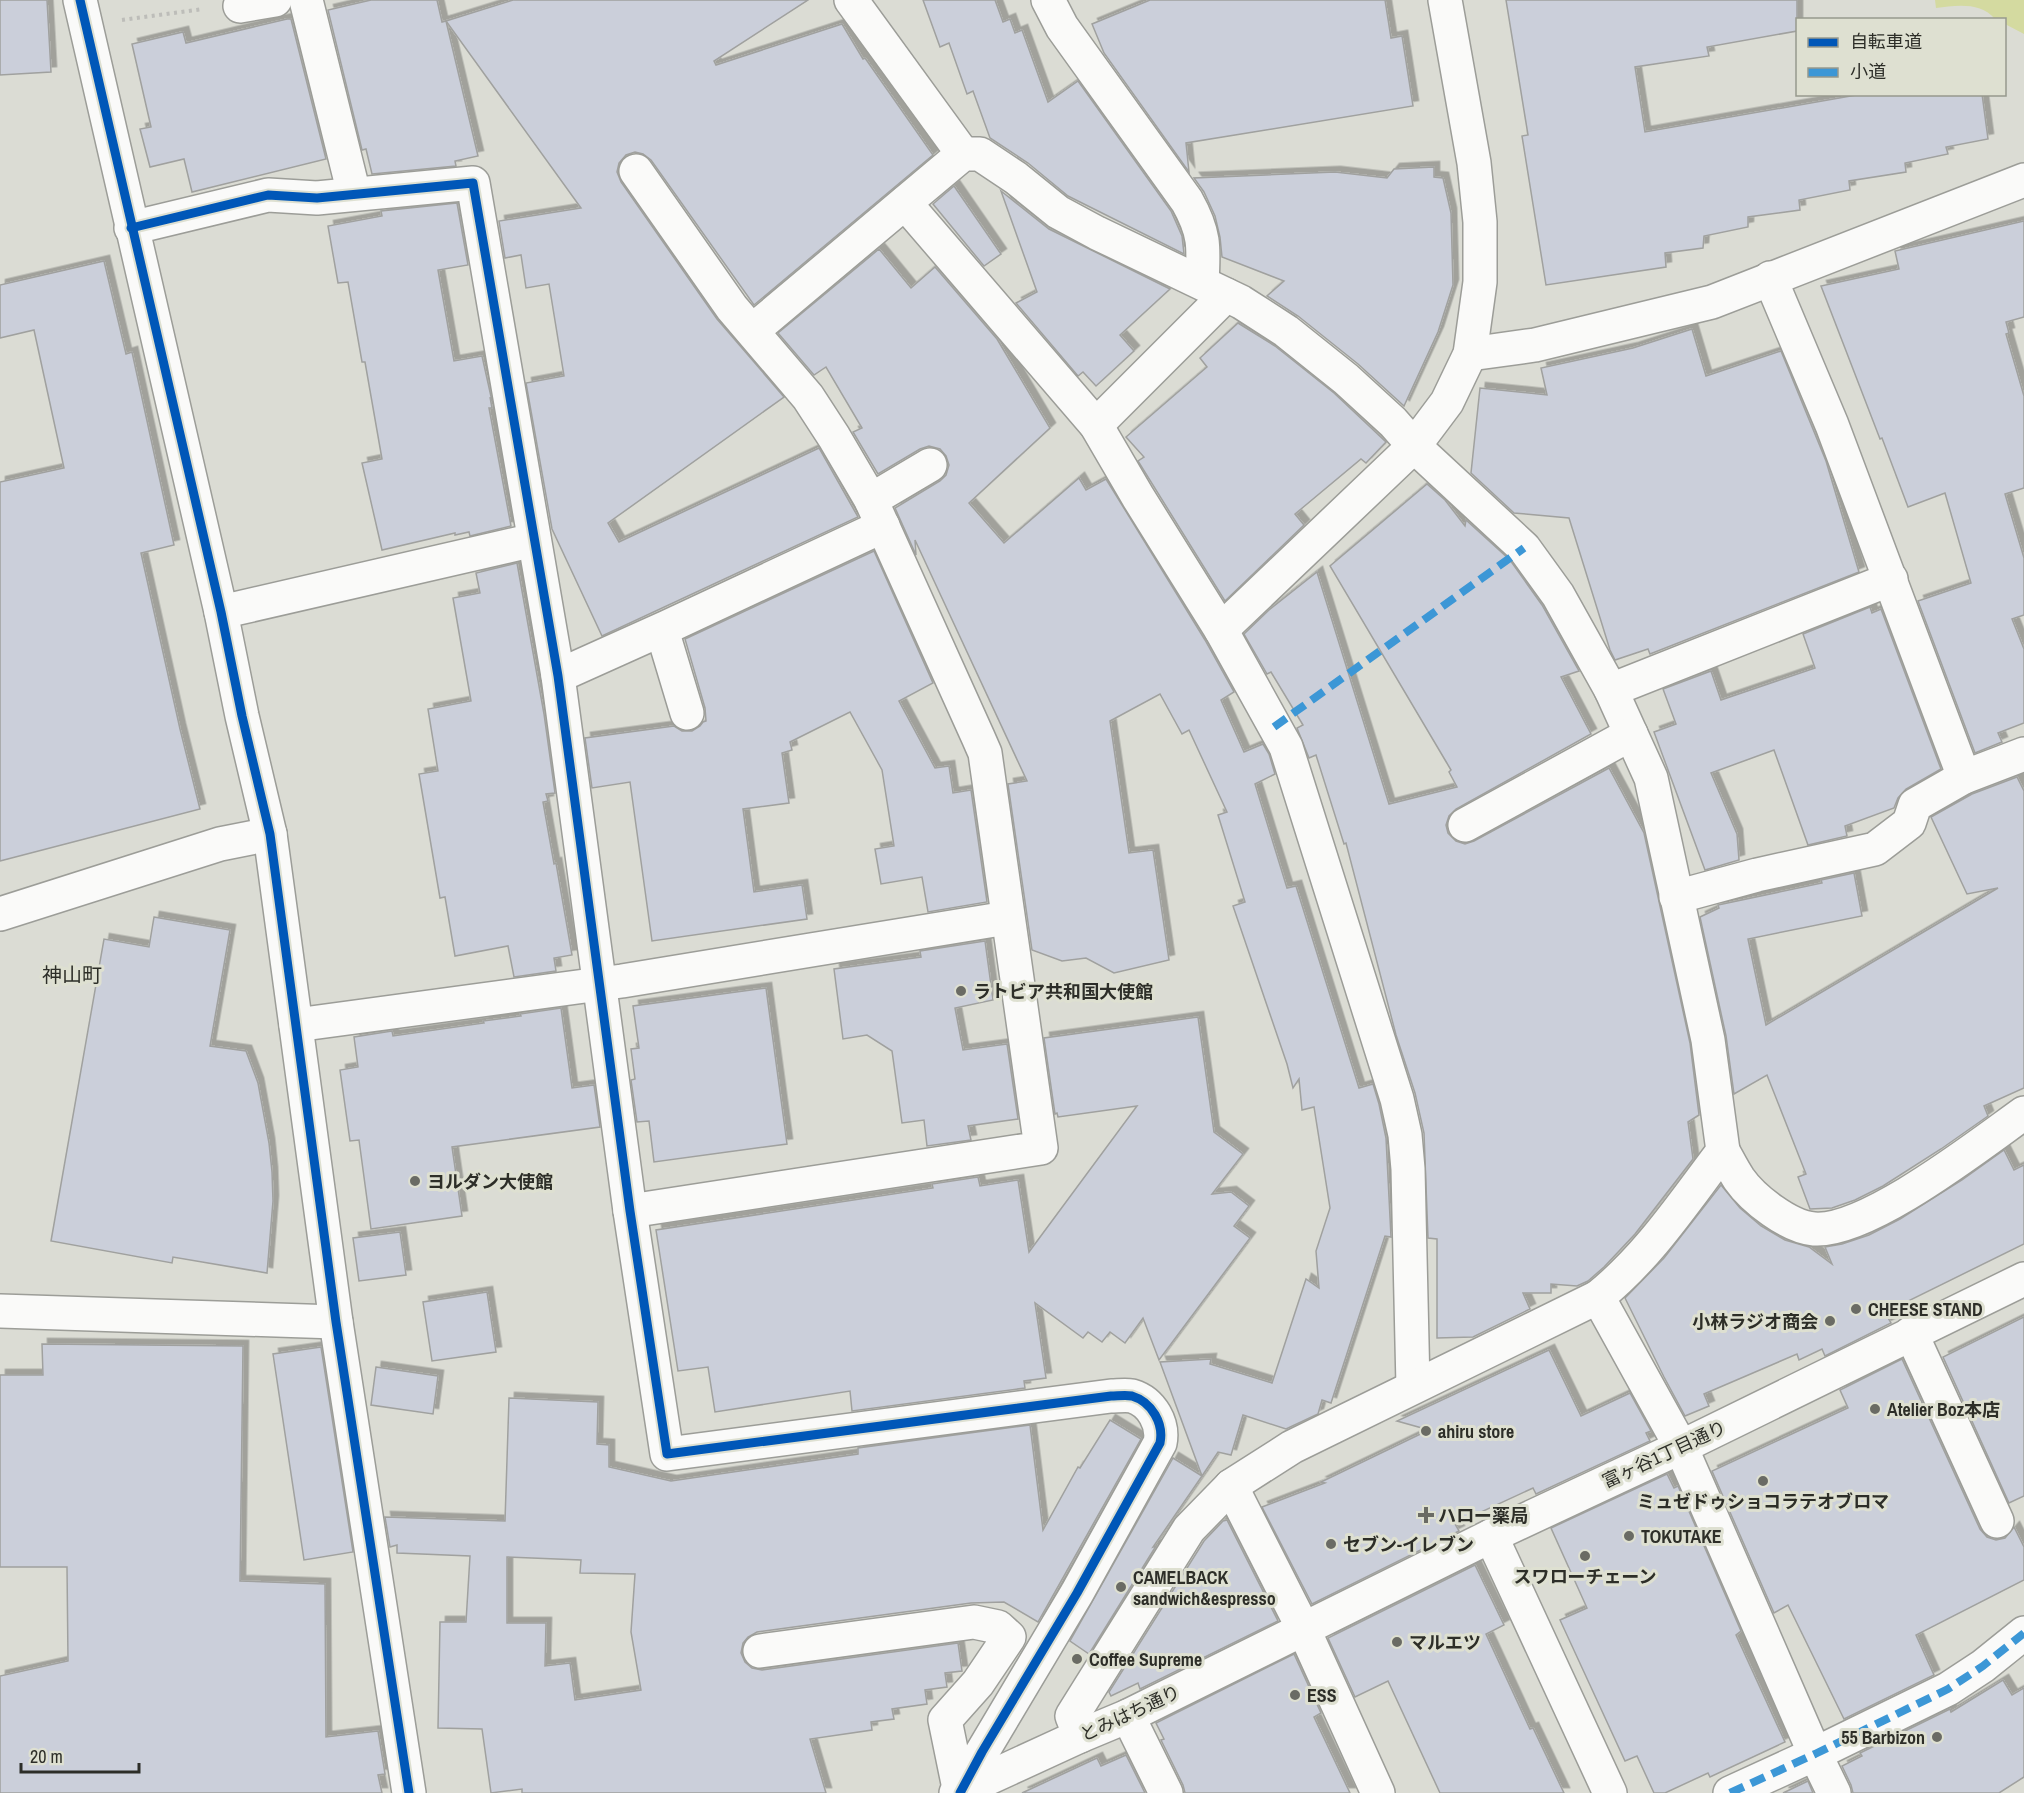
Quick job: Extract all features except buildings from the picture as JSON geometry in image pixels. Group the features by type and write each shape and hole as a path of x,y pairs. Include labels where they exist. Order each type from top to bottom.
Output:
{"street":[{"path":"80,0 270,834 336,1322 409,1793"},
{"path":"240,6 275,0"},
{"path":"306,0 354,194"},
{"path":"852,0 963,154"},
{"path":"1221,630 1414,446 1447,402 1470,354 1480,282 1480,222 1474,163 1445,0"},
{"path":"1055,14 1199,221 1214,289"},
{"path":"752,331 963,154 980,154 1017,178 1058,212 1241,302 1286,331 1394,422 1414,446 1524,548 1558,595 1611,690 1651,778 1708,1040 1723,1151 1740,1180 1758,1199 1783,1218 1814,1229 1852,1221 1914,1190 2024,1113"},
{"path":"630,1211 1041,1148 985,753 877,513 834,437 808,397 732,308 636,171"},
{"path":"1470,354 1535,345 1701,304 2024,180"},
{"path":"131,228 268,195 317,198 473,183 558,676 630,1211 667,1454 1112,1396 1132,1396 1146,1404 1160,1421 1162,1432 1160,1443 1077,1593 958,1792"},
{"path":"905,203 1096,425 1221,630 1286,747 1397,1100 1405,1135 1408,1169 1413,1386"},
{"path":"1770,278 1832,425 1964,777"},
{"path":"1096,425 1214,289"},
{"path":"558,676 662,630 877,513 930,465"},
{"path":"221,612 534,540"},
{"path":"1611,690 1891,579"},
{"path":"662,630 687,713"},
{"path":"1465,825 1631,734"},
{"path":"1676,897 1747,877 1875,849 1909,823 1915,805 1964,777 2024,754"},
{"path":"0,914 220,844 270,834"},
{"path":"296,1025 600,984 1007,918"},
{"path":"1080,1736 1072,1716 1189,1529 1231,1486 1292,1446 1598,1297 1620,1279 1642,1256 1723,1151"},
{"name":"富ヶ谷1丁目通り","path":"1304,1630 1491,1536 1682,1447 2024,1279"},
{"path":"1598,1297 1682,1447 1834,1793"},
{"path":"0,1311 336,1322"},
{"path":"1911,1333 1997,1521"},
{"path":"1231,1486 1304,1630 1378,1793"},
{"path":"1491,1536 1610,1793"},
{"path":"760,1651 974,1622 998,1627 1009,1637 978,1683 945,1720 958,1792"},
{"name":"とみはち通り","path":"958,1792 1128,1716 1304,1630"},
{"path":"1730,1793 1948,1689 1983,1666 2024,1633"},
{"path":"1128,1716 1166,1793"}],"green space":[{"path":"1935,0 2024,0 2024,34 2006,25 2006,18 1994,18 1976,7 1936,8"}],"marked path":[{"path":"1274,727 1524,548"},
{"path":"1730,1793 1948,1689 1983,1666 2024,1633"}],"cycle path":[{"path":"80,0 270,834 336,1322 409,1793"},
{"path":"131,228 268,195 317,198 473,183 558,676 630,1211 667,1454 1111,1396 1132,1396 1139,1399 1151,1408 1155,1415 1160,1428 1160,1443 1077,1593 960,1793"}],"place":[{"name":"ラトビア共和国大使館","path":"961,991"},
{"name":"ヨルダン大使館","path":"415,1181"},
{"name":"CHEESE STAND","path":"1856,1309"},
{"name":"小林ラジオ商会","path":"1830,1321"},
{"name":"Atelier Boz本店","path":"1875,1409"},
{"name":"ahiru store","path":"1426,1431"},
{"name":"ミュゼドゥショコラテオブロマ","path":"1763,1481"},
{"name":"ハロー薬局","path":"1426,1515"},
{"name":"TOKUTAKE","path":"1629,1536"},
{"name":"セブン-イレブン","path":"1331,1544"},
{"name":"スワローチェーン","path":"1585,1556"},
{"name":"CAMELBACK sandwich&espresso","path":"1121,1587"},
{"name":"マルエツ","path":"1397,1642"},
{"name":"Coffee Supreme","path":"1077,1659"},
{"name":"ESS","path":"1295,1695"},
{"name":"55 Barbizon","path":"1937,1737"}],"district":[{"name":"神山町","path":"72,974"}]}
